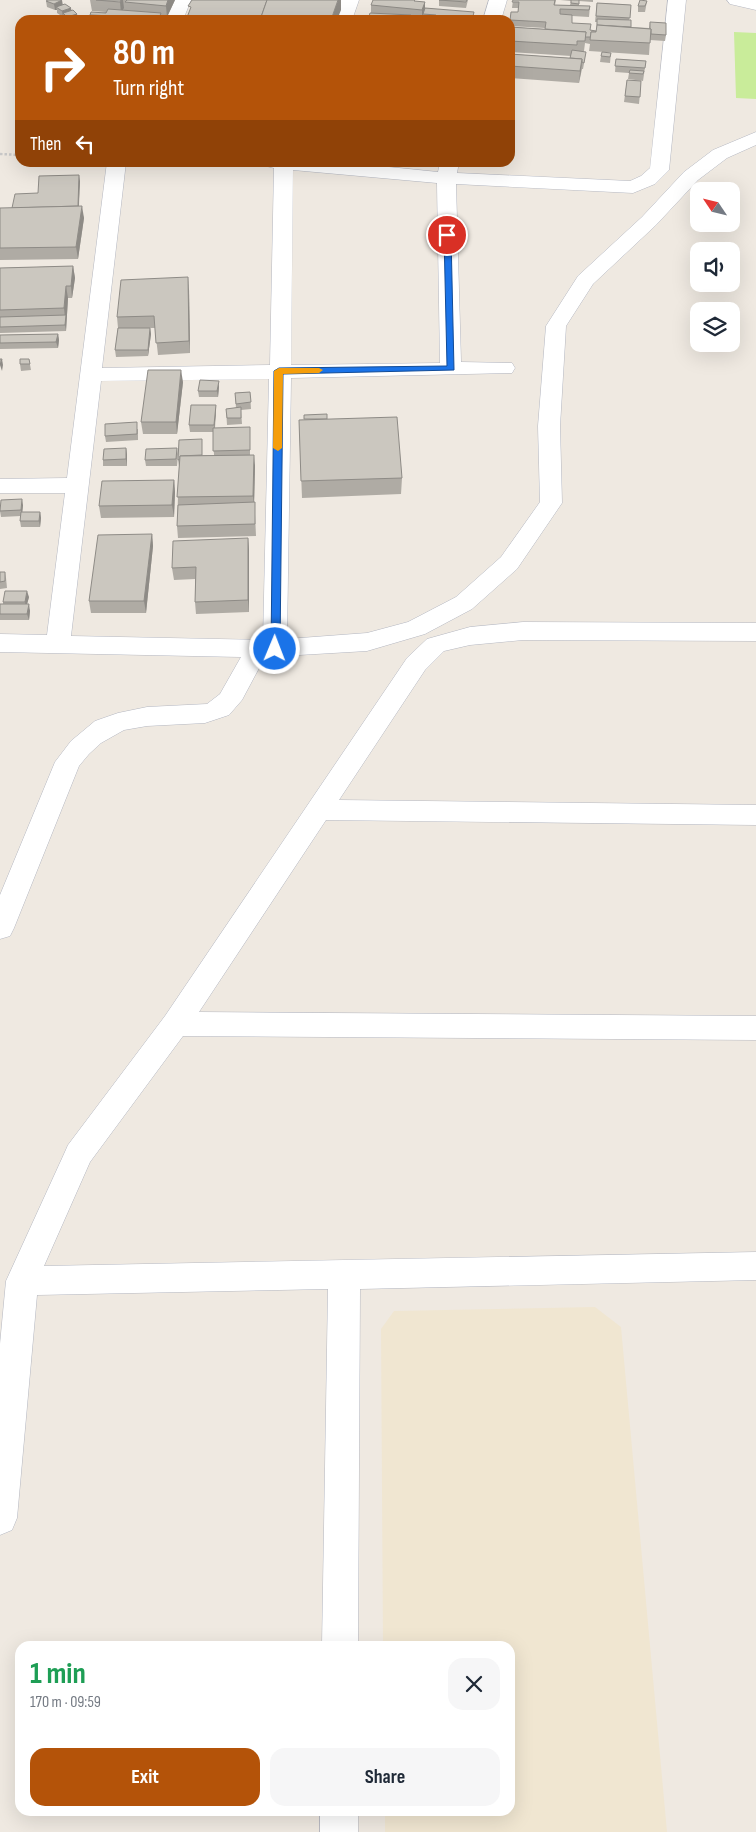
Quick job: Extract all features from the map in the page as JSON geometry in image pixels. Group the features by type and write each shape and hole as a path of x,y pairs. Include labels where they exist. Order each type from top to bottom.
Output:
{"street":[{"path":"176,15 182,0"},
{"path":"345,15 350,0"},
{"path":"494,15 498,0"},
{"path":"376,167 448,170 633,187 648,180 658,170 677,0"},
{"path":"736,0 756,5"},
{"path":"0,643 266,648 367,642 416,628 464,603 508,563 551,503 549,426 556,326 586,280 649,221 691,176 720,154 756,138"},
{"path":"58,643 116,167"},
{"path":"0,928 68,762 81,743 100,729 129,718 208,715 226,704 266,648 279,371 280,167"},
{"path":"448,170 451,368"},
{"path":"90,376 504,368"},
{"path":"0,486 76,485"},
{"path":"0,1518 22,1281 79,1154 175,1024 416,664 436,645 470,636 523,631 756,632"},
{"path":"320,810 756,815"},
{"path":"175,1024 756,1028"},
{"path":"22,1281 756,1266"},
{"path":"340,1641 344,1275"},
{"path":"339,1816 339,1832"}],"path":[{"path":"0,154 15,155"}],"shaded area":[{"path":"595,1307 621,1327 667,1832 385,1832 385,1816 515,1816 515,1641 383,1641 381,1329 394,1311"}],"green space":[{"path":"734,32 756,33 756,99 736,98"}],"building":[{"path":"62,0 54,4 46,1"},
{"path":"96,0 121,0 120,2"},
{"path":"127,0 168,0 166,6 125,2"},
{"path":"192,0 267,0 262,15 188,15 191,7 188,6"},
{"path":"267,0 338,0 333,15 262,15"},
{"path":"373,0 415,0 425,2 422,10 371,5"},
{"path":"439,0 467,0 466,2"},
{"path":"513,0 555,0 554,5 590,6 589,10 560,9 560,14 572,15 572,23 591,24 590,30 596,32 591,32 591,37 585,37 586,32 545,29 546,22 515,20 515,15 511,15 511,12 518,12 519,2 512,2"},
{"path":"571,0 579,0 579,4 571,3"},
{"path":"640,0 647,1 645,6 638,6"},
{"path":"597,3 631,5 630,18 596,16"},
{"path":"65,4 71,8 62,11 56,7"},
{"path":"425,8 474,12 473,15 423,14"},
{"path":"108,9 161,13 160,15 90,15 91,12 106,13"},
{"path":"73,10 77,14 65,15 63,13"},
{"path":"370,13 411,15 369,15"},
{"path":"597,19 631,20 631,27 597,25"},
{"path":"650,22 666,23 666,35 651,34"},
{"path":"597,25 651,29 650,43 590,40 591,32 596,32"},
{"path":"515,27 586,32 585,41 577,41 577,45 515,41"},
{"path":"572,50 586,52 584,63 582,59 570,58"},
{"path":"602,52 611,53 610,57 601,56"},
{"path":"515,54 582,59 580,71 515,66"},
{"path":"616,59 646,61 645,68 615,66"},
{"path":"630,70 644,71 643,74 629,73"},
{"path":"627,80 641,81 640,97 625,96"},
{"path":"79,175 78,206 12,208 15,194 38,193 39,176"},
{"path":"82,206 76,247 0,248 0,208"},
{"path":"73,266 71,286 66,286 64,308 0,310 0,268"},
{"path":"188,277 189,341 156,343 154,316 117,317 121,280"},
{"path":"66,315 65,325 0,327 0,317"},
{"path":"118,328 150,328 148,350 115,350"},
{"path":"58,334 56,342 0,343 0,335"},
{"path":"20,359 29,359 30,364 20,364"},
{"path":"148,370 181,370 176,422 141,422"},
{"path":"200,380 219,381 217,391 198,391"},
{"path":"250,392 251,402 236,404 235,393"},
{"path":"191,405 216,405 214,425 189,425"},
{"path":"241,407 241,418 227,418 226,409"},
{"path":"327,414 327,419 304,419 304,415"},
{"path":"397,417 402,478 301,481 299,420"},
{"path":"137,422 137,434 105,436 105,424"},
{"path":"250,427 250,450 213,451 213,428"},
{"path":"202,439 202,455 180,456 178,460 179,440"},
{"path":"126,448 126,459 103,460 104,449"},
{"path":"177,448 176,459 145,460 146,449"},
{"path":"254,455 253,496 177,497 180,456"},
{"path":"174,480 172,505 99,506 102,481"},
{"path":"22,499 21,510 0,511 1,500"},
{"path":"255,502 255,524 177,526 178,505"},
{"path":"21,512 40,512 39,521 20,521"},
{"path":"152,534 144,601 89,601 98,535"},
{"path":"248,538 248,600 195,602 196,567 172,568 173,541"},
{"path":"0,572 5,572 5,581 0,582"},
{"path":"5,591 27,591 25,602 3,602"},
{"path":"0,604 29,604 27,614 0,614"}],"slow traffic":[{"path":"278,448 279,371 319,370"}],"route":[{"path":"275,649 279,371 451,368 447,235"}]}
